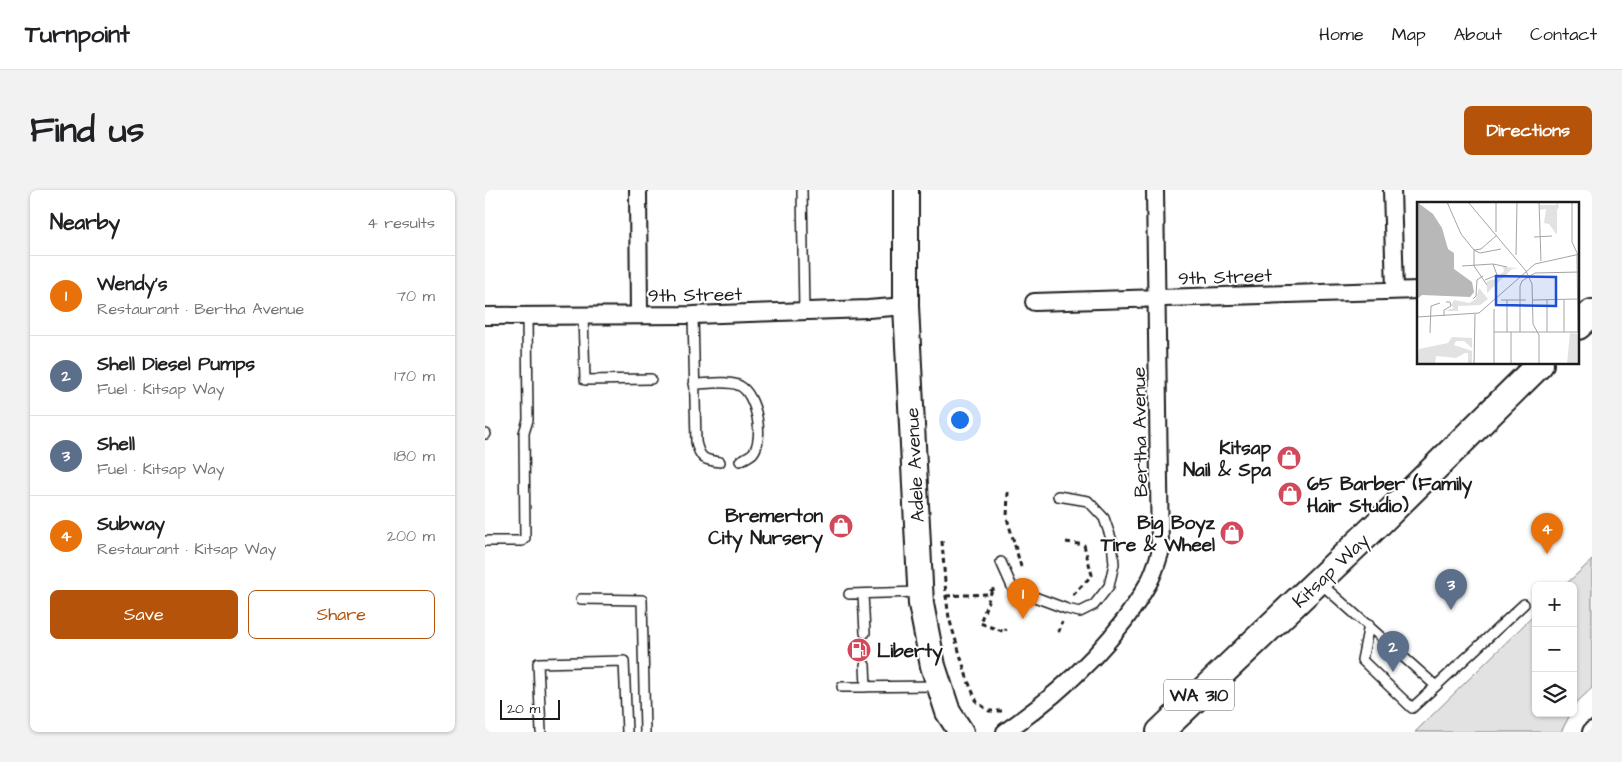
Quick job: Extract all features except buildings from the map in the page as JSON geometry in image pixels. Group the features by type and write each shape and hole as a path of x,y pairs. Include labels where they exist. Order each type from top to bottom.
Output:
{"main road":[{"name":"Adele Avenue","path":"906,190 906,306 921,604 933,666 948,712 961,732"},
{"path":"1579,325 1592,312"},
{"name":"Kitsap Way","path":"1160,732 1318,582 1539,365"}],"street":[{"path":"638,190 639,315"},
{"name":"Bertha Avenue","path":"1005,732 1047,700 1108,642 1131,612 1150,580 1161,554 1155,190"},
{"path":"1392,190 1395,290"},
{"name":"9th Street","path":"1034,302 1417,290"},
{"name":"9th Street","path":"485,316 693,315 906,306"}],"lane":[{"path":"802,190 804,311"},
{"path":"583,315 585,380 651,379"},
{"path":"693,315 696,442 699,454 707,460 720,462"},
{"path":"485,541 522,540 525,538 522,433 528,420 527,316"},
{"path":"694,384 735,383 743,387 754,402 758,425 757,443 753,453 740,461"},
{"path":"1001,562 1013,589 1080,612 1094,605 1109,586 1114,564 1111,541 1104,518 1088,501 1057,496"},
{"path":"1318,582 1436,686"},
{"path":"849,594 920,592"},
{"path":"863,594 865,633"},
{"path":"581,599 642,600 645,732"},
{"path":"1369,625 1362,660 1413,708 1524,604"},
{"path":"541,732 538,663 624,661 627,732"},
{"path":"865,665 866,687"},
{"path":"842,687 940,686"}],"path":[{"path":"946,596 987,594 992,590 1025,582 1007,518 1008,492"},
{"path":"1057,630 1059,630 1070,600 1092,575 1084,546 1067,542"},
{"path":"992,590 980,623 1005,632 1006,629"}],"shaded area":[{"path":"1592,560 1592,688 1577,702 1577,582 1568,582"},
{"path":"1532,617 1532,717 1569,717 1561,732 1415,732"}],"place":[{"name":"Kitsap Nail & Spa","path":"1289,458"},
{"name":"65 Barber (Family Hair Studio)","path":"1290,494"},
{"name":"Bremerton City Nursery","path":"841,526"},
{"name":"Big Boyz Tire & Wheel","path":"1232,533"},
{"name":"Subway","path":"1547,554"},
{"name":"Shell","path":"1451,610"},
{"name":"Wendy's","path":"1023,619"},
{"name":"Liberty","path":"859,650"},
{"name":"Shell Diesel Pumps","path":"1393,672"}]}
